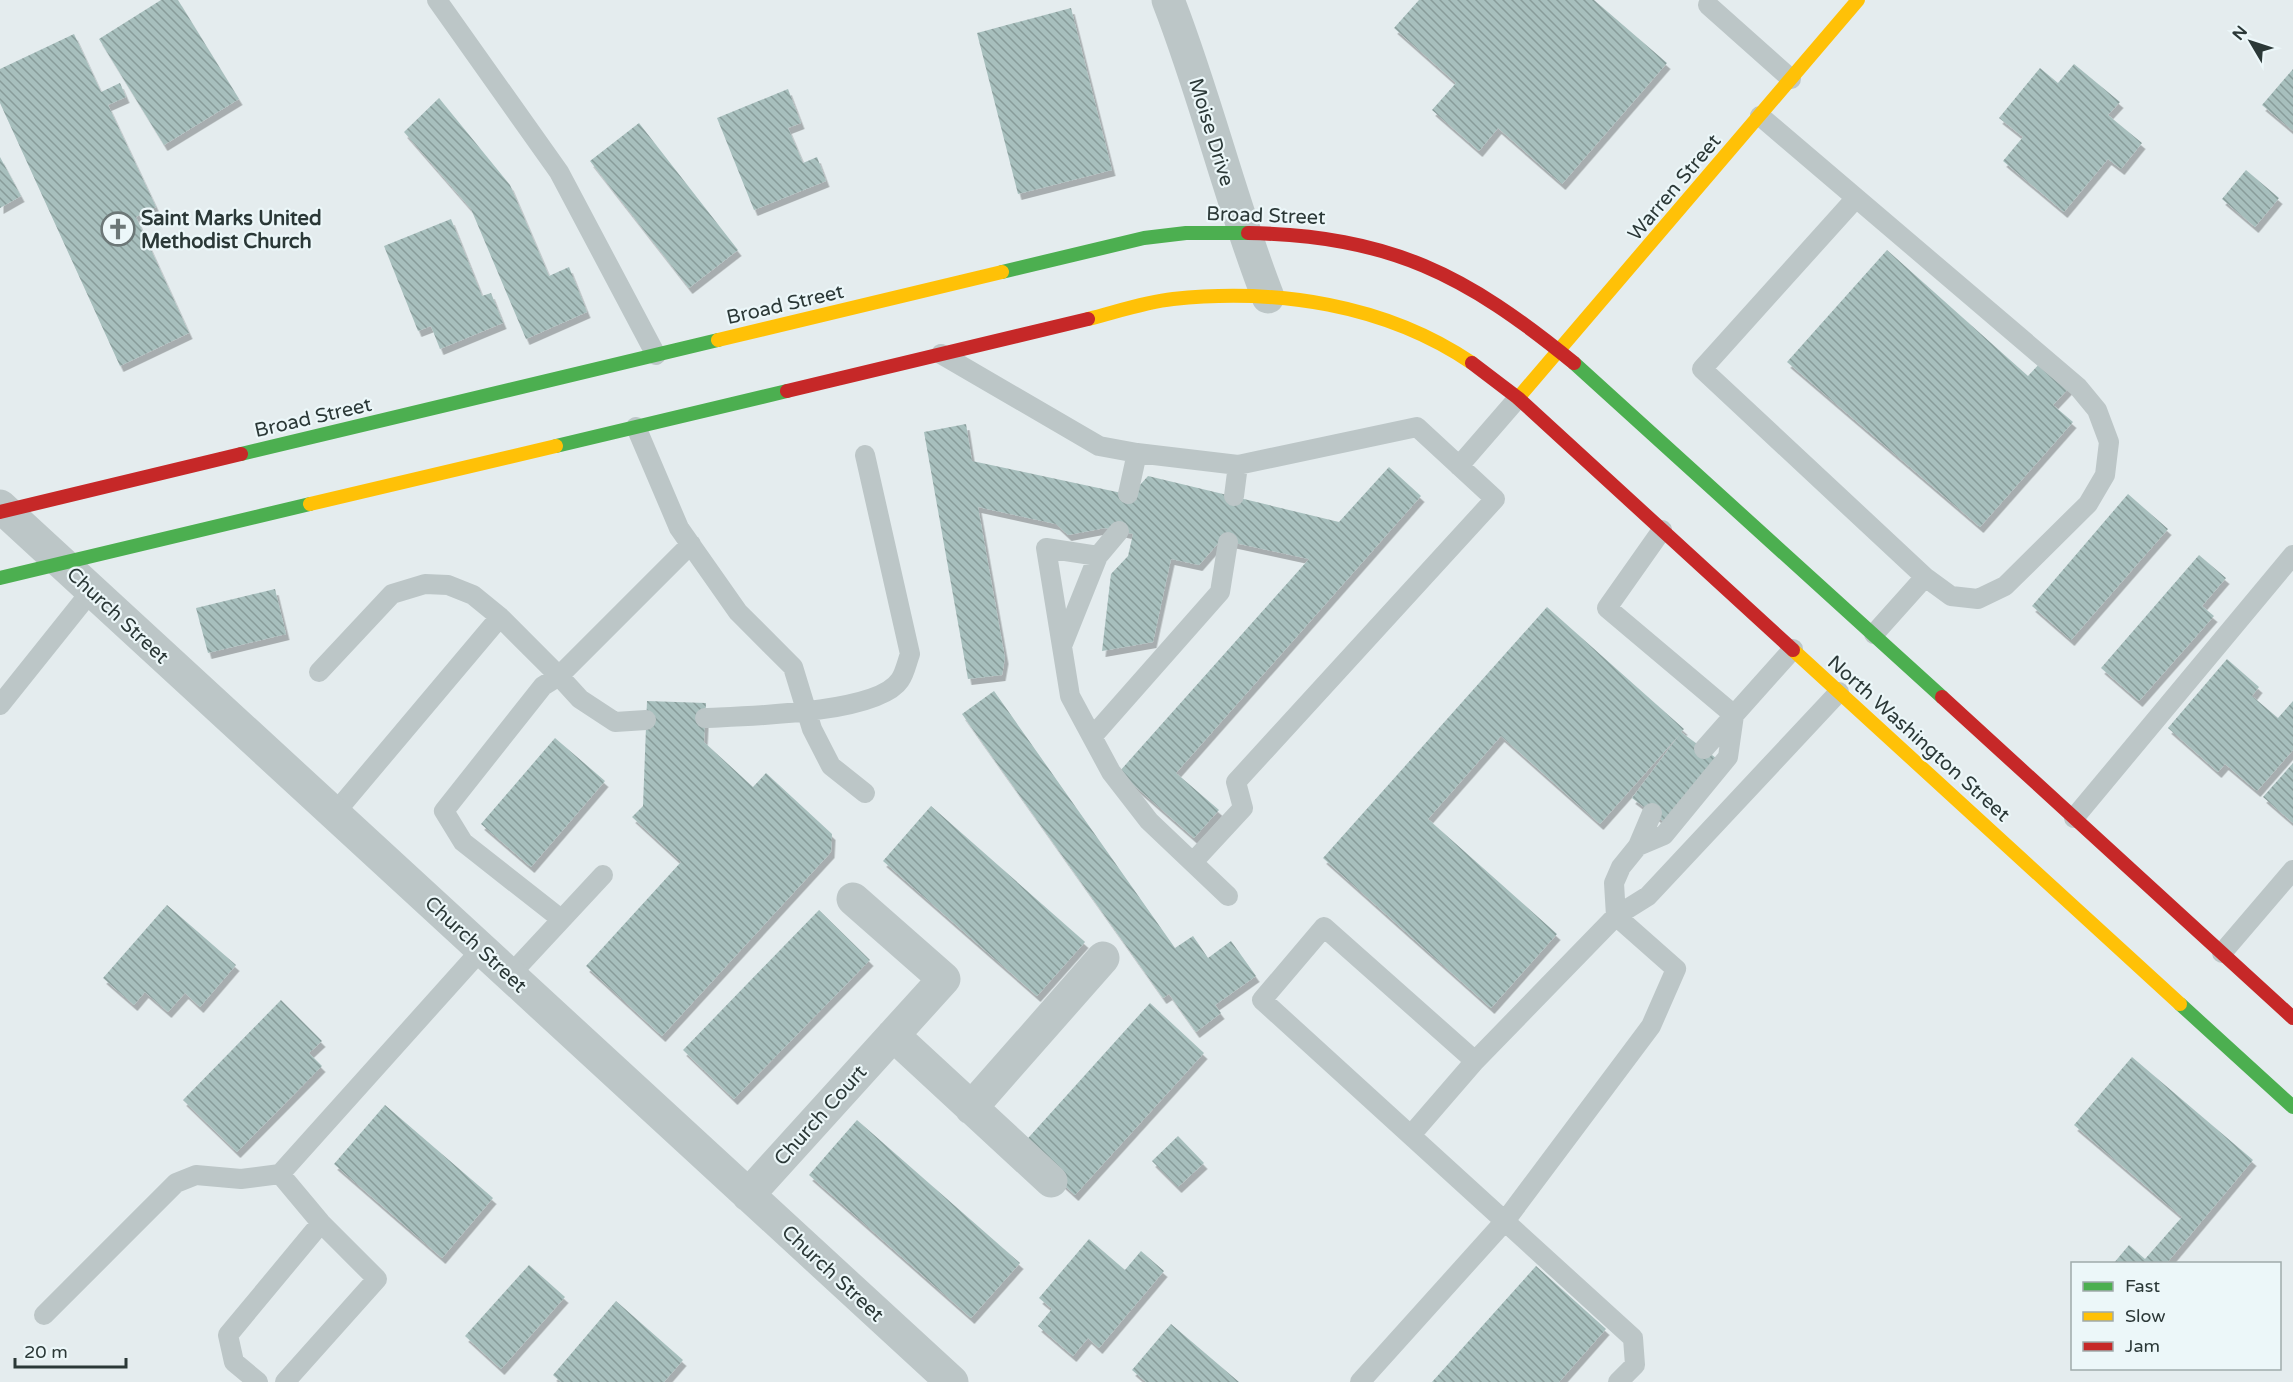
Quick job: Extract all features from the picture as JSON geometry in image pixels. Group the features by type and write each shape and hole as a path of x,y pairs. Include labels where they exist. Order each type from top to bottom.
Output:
{"main road":[{"name":"Warren Street","path":"1518,398 1858,0"},
{"name":"Broad Street","path":"2,510 1181,231 1306,233 1386,248 1434,266 1478,289 1526,323 1560,351"},
{"path":"0,578 1173,299 1268,297 1322,303 1379,315 1428,336 1490,375 1518,398"},
{"path":"1560,351 1602,385 2293,1018"},
{"name":"North Washington Street","path":"1518,398 2293,1107"}],"street":[{"name":"Moise Drive","path":"1168,0 1187,49 1242,232 1268,297"},
{"name":"Church Street","path":"2,510 92,590 952,1382"},
{"name":"Church Court","path":"748,1195 944,979 853,899"},
{"path":"971,1108 1103,958"},
{"path":"893,1035 1051,1181"}],"lane":[{"path":"437,0 560,172 656,355"},
{"path":"1707,2 1791,79"},
{"path":"1760,116 2078,387 2097,410 2109,442 2104,474 2088,504 2005,586 1978,599 1951,596 1925,577 1702,369 1856,198"},
{"path":"941,354 1099,446 1137,453 1238,465 1417,427 1495,499 1236,782 1244,808 1193,862"},
{"path":"1459,466 1518,398"},
{"path":"636,427 679,528 738,612 793,667 806,713 831,766 865,793"},
{"path":"1128,494 1137,453"},
{"path":"705,718 806,713 870,699 899,681 910,654 865,455"},
{"path":"1234,496 1238,465"},
{"path":"1662,530 1607,608 1734,715"},
{"path":"1061,649 1098,556 1119,531"},
{"path":"1092,737 1220,592 1228,542"},
{"path":"561,919 463,842 444,812 543,686 559,676 691,544"},
{"path":"1098,556 1046,548 1070,696 1111,772 1149,821 1228,896"},
{"path":"2074,818 2293,555"},
{"path":"1874,634 1925,577"},
{"path":"319,672 392,594 425,584 448,585 473,595 500,617 580,699 615,722 646,720"},
{"path":"0,705 92,590"},
{"path":"334,814 500,617"},
{"path":"1704,749 1793,649"},
{"path":"1411,1135 1475,1061 1616,916 1648,896 1839,692"},
{"path":"1638,846 1664,835 1728,757 1734,715"},
{"path":"1360,1382 1505,1221 1651,1026 1676,969 1616,916 1614,883 1621,867 1638,846 1652,813"},
{"path":"2222,953 2293,870"},
{"path":"510,975 603,875"},
{"path":"1475,1061 1324,927 1262,1000 1633,1338 1635,1365 1618,1382"},
{"path":"44,1315 176,1183 196,1175 241,1179 280,1174 482,949"},
{"path":"280,1174 321,1223 377,1279 285,1382"},
{"path":"258,1382 234,1362 228,1335 321,1223"}],"building":[{"path":"161,0 178,0 239,99 164,145 99,39"},
{"path":"1419,0 1594,0 1667,63 1562,184 1498,128 1479,151 1432,110 1456,83 1394,28"},
{"path":"1071,8 1112,170 1018,194 977,33"},
{"path":"74,34 101,92 120,83 126,97 108,105 156,207 136,217 189,333 120,366 0,103 0,69"},
{"path":"2074,64 2120,102 2108,115 2142,143 2121,169 2108,159 2064,212 2003,161 2023,137 1999,118 2040,68 2058,83"},
{"path":"2293,69 2293,131 2262,105"},
{"path":"788,89 801,123 788,128 803,163 817,157 826,181 754,210 717,118"},
{"path":"439,98 510,185 549,276 569,267 587,312 526,339 471,209 404,132"},
{"path":"639,123 738,250 689,288 590,161"},
{"path":"0,157 21,196 0,208"},
{"path":"2246,170 2279,198 2255,227 2222,199"},
{"path":"451,219 482,296 491,293 503,323 440,349 431,326 418,331 384,246"},
{"path":"1887,250 2028,376 2041,362 2069,388 2053,405 2073,422 1980,527 1787,362"},
{"path":"966,424 972,461 1131,495 1148,476 1339,522 1389,467 1421,496 1176,773 1219,810 1194,838 1119,772 1309,559 1221,540 1199,565 1171,559 1153,642 1102,651 1111,574 1128,556 1133,534 1105,528 1068,535 1056,524 978,507 1005,658 1002,675 968,679 924,432"},
{"path":"2128,494 2168,529 2071,640 2032,606"},
{"path":"2199,555 2226,578 2202,606 2214,616 2139,701 2101,668"},
{"path":"275,589 286,634 208,653 196,608"},
{"path":"1547,607 1684,729 1681,732 1716,758 1667,824 1632,798 1680,734 1600,824 1501,736 1428,819 1557,934 1491,1008 1323,858"},
{"path":"2227,659 2259,687 2252,696 2278,718 2293,701 2293,750 2257,791 2225,764 2218,772 2168,728"},
{"path":"994,691 1175,948 1193,936 1208,958 1231,941 1256,976 1215,1005 1221,1013 1196,1032 1169,994 1163,998 962,714"},
{"path":"647,701 706,703 704,742 753,787 766,773 832,834 831,852 662,1036 586,966 681,862 632,817 643,806"},
{"path":"555,738 605,781 531,867 481,824"},
{"path":"2293,763 2293,823 2263,797"},
{"path":"931,806 1085,942 1037,996 883,861"},
{"path":"167,905 236,965 200,1007 185,993 168,1012 145,992 134,1005 103,978"},
{"path":"819,910 870,960 734,1099 683,1050"},
{"path":"281,1000 322,1041 309,1053 322,1066 237,1152 183,1100"},
{"path":"1150,1003 1204,1053 1075,1195 1021,1146"},
{"path":"2132,1057 2253,1160 2168,1262 2115,1262 2129,1245 2145,1259 2182,1217 2074,1125"},
{"path":"385,1105 493,1198 442,1258 334,1164"},
{"path":"857,1120 1020,1263 971,1318 809,1175"},
{"path":"1178,1136 1204,1163 1178,1187 1152,1161"},
{"path":"1089,1239 1125,1270 1141,1251 1164,1271 1099,1348 1088,1338 1073,1356 1038,1326 1052,1309 1039,1298"},
{"path":"529,1265 565,1297 501,1369 465,1336"},
{"path":"1536,1266 1606,1329 1559,1382 1432,1382"},
{"path":"616,1301 683,1360 664,1382 561,1382 553,1375"},
{"path":"1171,1324 1239,1382 1146,1382 1132,1370"}],"traffic: fast":[{"path":"1002,272 1144,238 1186,233 1248,233"},
{"path":"241,454 718,340"},
{"path":"1574,363 1942,697"},
{"path":"556,446 787,391"},
{"path":"0,578 310,504"},
{"path":"2180,1004 2293,1107"}],"traffic: slow":[{"path":"1518,398 1858,0"},
{"path":"718,340 1002,272"},
{"path":"1088,319 1162,300 1212,296 1290,299 1366,314 1403,327 1438,343 1472,363"},
{"path":"310,504 556,446"},
{"path":"1793,650 2180,1004"}],"traffic: jam":[{"path":"1248,233 1344,242 1385,252 1424,266 1461,284 1497,306 1574,363"},
{"path":"787,391 1088,319"},
{"path":"1472,363 1518,398 1793,650"},
{"path":"0,512 241,454"},
{"path":"1942,697 2293,1018"}],"place":[{"name":"Saint Marks United Methodist Church","path":"118,229"}]}
